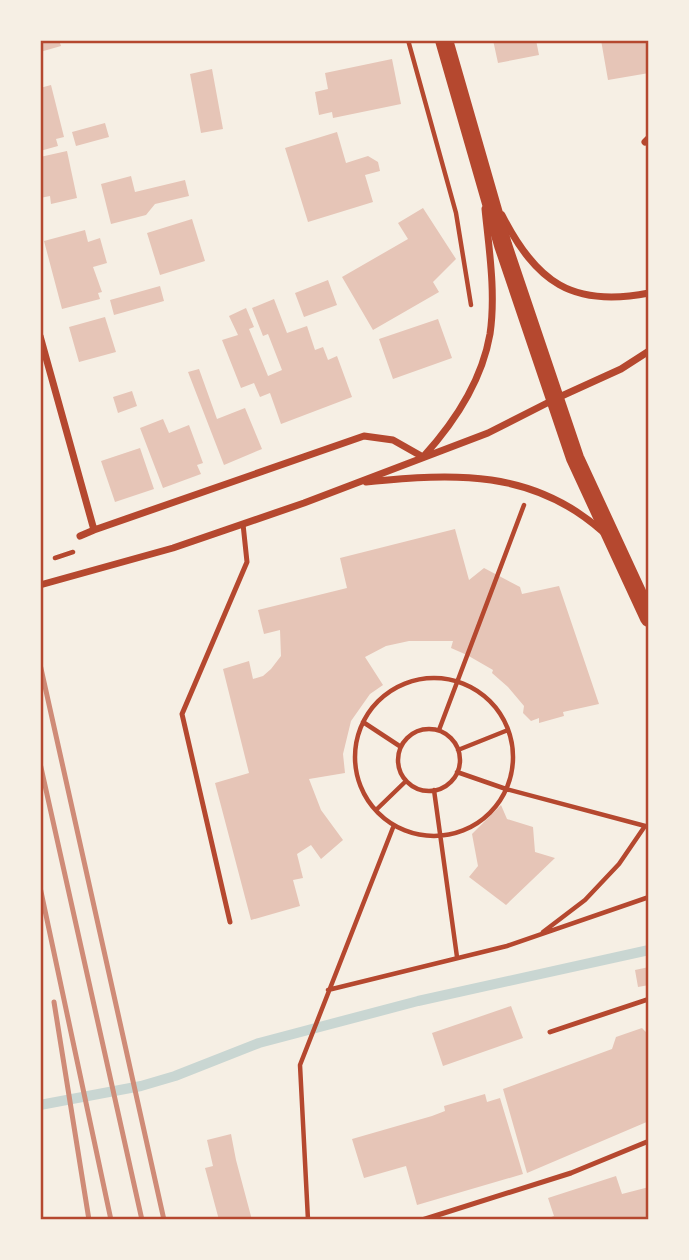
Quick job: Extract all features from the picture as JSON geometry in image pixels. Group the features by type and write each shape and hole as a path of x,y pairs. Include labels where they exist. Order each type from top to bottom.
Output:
{"main road":[{"path":"444,40 475,152 575,458 649,618"}],"street":[{"path":"475,152 491,194 509,230 523,252 543,274 568,289 597,297 649,293"},
{"path":"423,457 443,435 467,396 478,373 490,334 492,304 489,254 484,201 475,152"},
{"path":"40,337 94,530"},
{"path":"40,584 173,548 488,433 621,369 649,351"},
{"path":"80,536 364,436 393,440 423,457"},
{"path":"355,483 424,476 473,477 508,482 530,488 564,503 588,519 611,540"}],"lane":[{"path":"230,922 182,714 247,562 243,524"},
{"path":"550,1032 649,999"},
{"path":"422,1220 571,1173 649,1142"}],"path":[{"path":"408,40 456,213 473,318"},
{"path":"439,730 526,502"},
{"path":"425,678 457,681 487,698 503,717 512,747 512,769 506,789 496,806 481,820 466,829 440,836 422,835 394,825 376,810 366,796 359,778 355,759 356,744 363,722 372,708 396,688 425,678"},
{"path":"363,722 401,747"},
{"path":"424,729 439,730 449,736 458,750 457,772 444,787 434,790 415,788 406,781 400,771 398,760 401,747 414,733 424,729"},
{"path":"458,750 508,730"},
{"path":"457,772 506,789 647,826 619,864 593,891 539,935"},
{"path":"376,810 406,781"},
{"path":"434,790 457,957"},
{"path":"308,1220 300,1065 327,990 394,825"},
{"path":"327,990 507,946 649,897"}],"building":[{"path":"40,40 59,40 61,46 40,52"},
{"path":"493,40 536,40 539,55 498,63"},
{"path":"601,40 647,40 649,73 608,80"},
{"path":"392,59 401,104 333,118 332,112 319,115 315,92 328,89 325,73"},
{"path":"212,69 223,129 201,133 190,74"},
{"path":"51,85 64,137 56,139 58,146 40,151 40,88"},
{"path":"105,123 109,137 76,146 72,132"},
{"path":"337,132 346,163 368,156 378,162 380,171 365,175 373,202 308,222 285,148"},
{"path":"67,151 77,198 51,204 50,196 40,198 40,157"},
{"path":"131,176 135,192 185,180 189,196 155,204 146,215 111,224 101,184"},
{"path":"423,208 456,259 433,282 439,292 373,330 342,277 408,239 398,223"},
{"path":"192,219 205,261 160,275 147,233"},
{"path":"85,230 88,242 100,238 107,263 93,267 102,292 98,293 100,299 62,309 44,241"},
{"path":"328,280 337,305 304,317 295,293"},
{"path":"160,286 164,301 114,315 110,300"},
{"path":"274,299 287,333 307,326 315,350 323,347 328,360 337,356 352,397 281,424 270,393 260,397 254,383 241,388 222,340 238,335 229,316 246,308 254,327 249,329 268,376 282,370 268,334 263,336 252,308"},
{"path":"105,317 116,352 79,362 69,327"},
{"path":"438,319 452,358 393,379 379,339"},
{"path":"199,369 217,419 245,408 262,449 224,465 188,372"},
{"path":"132,391 137,406 118,413 113,397"},
{"path":"163,419 169,433 189,425 203,463 197,465 201,474 163,488 140,428"},
{"path":"140,448 154,489 115,502 101,461"},
{"path":"455,529 469,580 484,568 520,587 522,594 559,586 599,704 563,712 564,716 539,723 539,718 531,721 523,713 524,706 492,673 493,670 451,648 453,641 409,641 386,646 365,657 383,685 370,694 351,721 343,754 345,773 309,779 321,810 343,840 321,859 311,845 297,854 303,878 293,880 300,906 251,920 215,783 249,773 223,669 249,661 253,679 263,676 271,669 281,656 280,630 264,634 258,610 347,588 340,558"},
{"path":"501,805 507,819 533,827 535,852 555,858 506,905 469,877 478,866 472,834"},
{"path":"649,967 649,985 638,987 635,970"},
{"path":"511,1006 523,1038 443,1066 432,1033"},
{"path":"642,1028 649,1035 649,1121 527,1173 503,1089 612,1049 616,1037"},
{"path":"485,1094 487,1102 500,1098 523,1174 417,1205 406,1166 364,1178 352,1139 432,1116 445,1111 444,1106"},
{"path":"231,1134 252,1220 219,1220 205,1168 213,1166 207,1140"},
{"path":"616,1176 622,1194 649,1187 649,1220 543,1220 554,1216 548,1198"}],"waterway":[{"path":"40,1105 141,1086 175,1076 259,1043 418,1001 649,950"}],"railway":[{"path":"40,664 164,1220"},
{"path":"40,763 142,1220"},
{"path":"40,887 111,1220"},
{"path":"54,1002 89,1220"}]}
